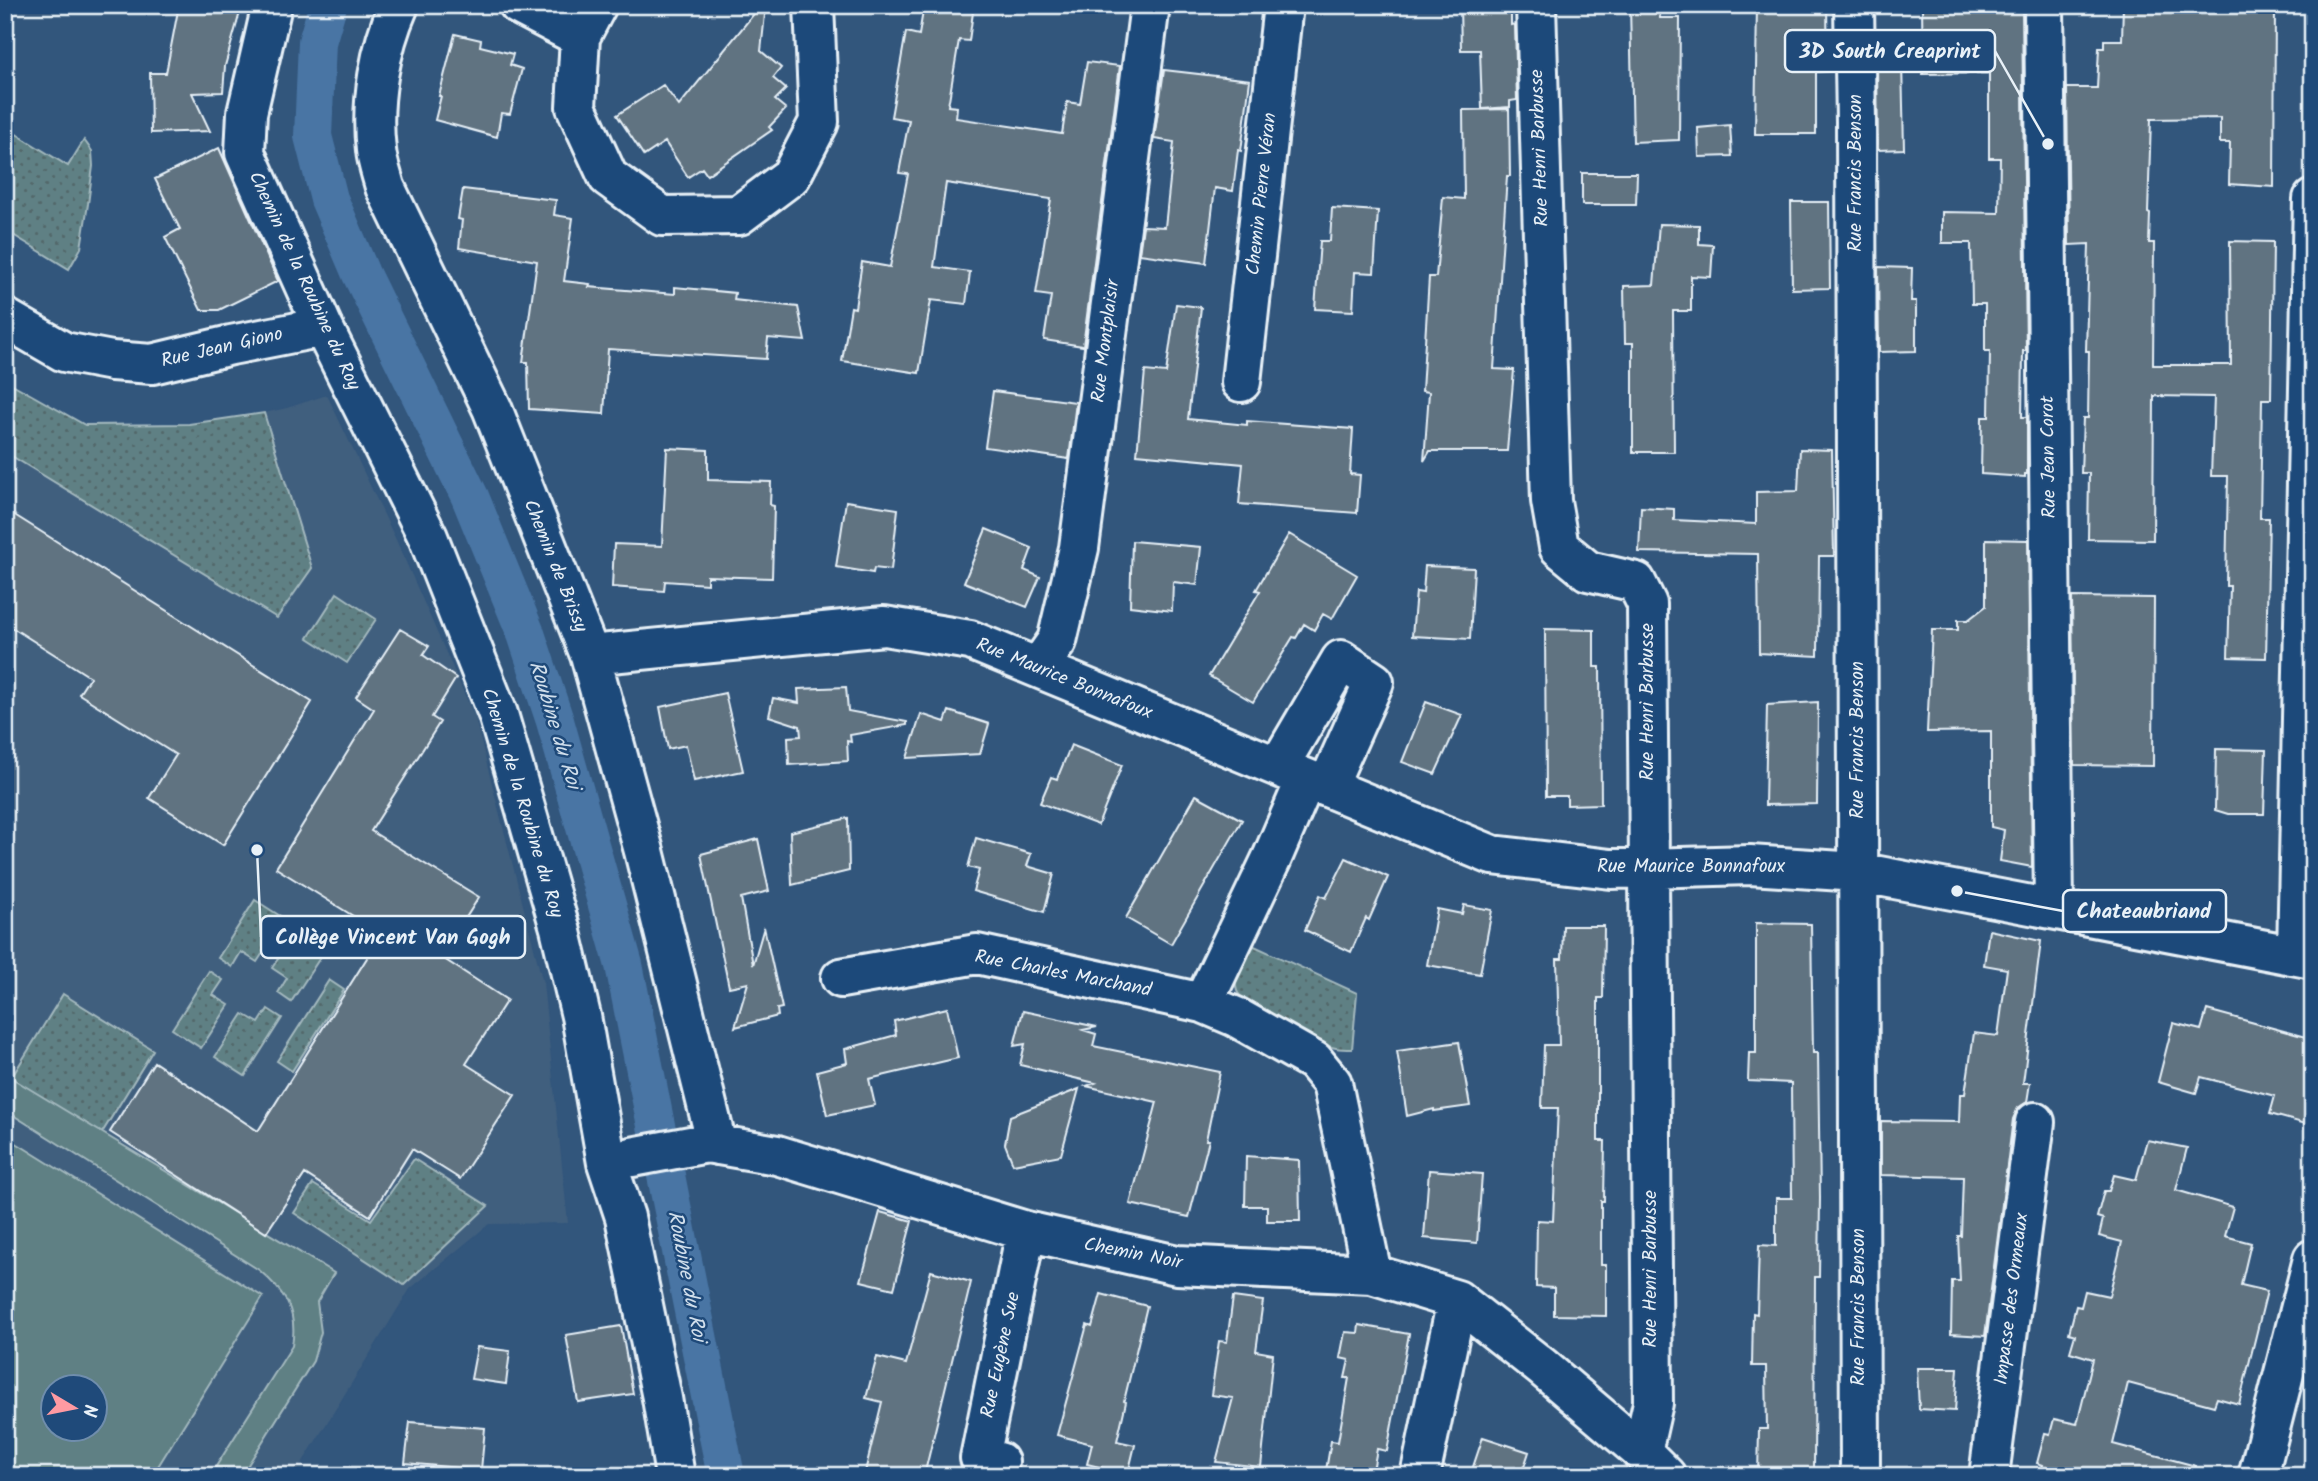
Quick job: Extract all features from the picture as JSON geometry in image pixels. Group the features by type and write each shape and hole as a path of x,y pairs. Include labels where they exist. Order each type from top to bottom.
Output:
{"street":[{"name":"Chemin de la Roubine du Roy","path":"272,5 247,113 245,153 323,327 428,537 498,714 560,928 581,1016 607,1163 625,1217 675,1476"},
{"name":"Chemin de Brissy","path":"399,5 389,27 379,69 375,112 376,150 385,187 492,408 590,656 644,851 712,1144"},
{"path":"519,5 588,21 576,107 608,177 662,216 739,215 791,176 819,122 814,5"},
{"name":"Rue Montplaisir","path":"1038,668 1058,641 1079,548 1150,5"},
{"name":"Chemin Pierre Véran","path":"1241,382 1283,5"},
{"name":"Rue Henri Barbusse","path":"1536,5 1551,501 1559,547 1588,571 1636,582 1647,604 1654,1464"},
{"name":"Rue Francis Benson","path":"1854,5 1860,1476"},
{"name":"Rue Jean Corot","path":"2043,5 2054,909"},
{"path":"2305,957 2313,199"},
{"name":"Rue Jean Giono","path":"5,318 64,352 112,361 152,364 323,327"},
{"name":"Rue Maurice Bonnafoux","path":"590,656 884,626 970,640 1492,855 1611,869 1751,864 1858,872 2305,957"},
{"path":"1203,1003 1272,858 1304,778"},
{"name":"Rue Charles Marchand","path":"841,978 977,954 1203,1003 1236,1017 1314,1061 1332,1083 1372,1274"},
{"name":"Impasse des Ormeaux","path":"1990,1476 2035,1122"},
{"name":"Chemin Noir","path":"632,1157 712,1144 777,1155 1026,1231 1177,1265 1372,1274 1457,1300 1542,1367 1654,1464"},
{"name":"Rue Eugène Sue","path":"999,1462 980,1458 1026,1231"},
{"path":"2258,1476 2313,1259"},
{"path":"1420,1476 1457,1300"}],"shaded area":[{"path":"5,382 85,425 190,429 287,408 327,395 397,542 475,718 543,983 568,1223 489,1224 410,1289 294,1476 5,1476"}],"green space":[{"path":"5,127 68,166 84,140 92,151 93,166 81,248 69,269 5,230"},
{"path":"5,380 85,425 189,424 264,413 312,568 277,618 5,452"},
{"path":"337,593 376,619 347,663 308,638"},
{"path":"255,900 285,919 257,962 241,952 232,967 218,958"},
{"path":"300,925 329,944 291,1002 278,993 287,978 272,968"},
{"path":"1250,944 1357,993 1352,1049 1336,1048 1315,1040 1282,1024 1242,997 1237,991 1236,979"},
{"path":"209,971 223,980 213,995 229,1005 201,1048 172,1029"},
{"path":"329,980 344,990 292,1071 277,1061"},
{"path":"63,994 153,1050 100,1136 10,1080"},
{"path":"268,1009 282,1018 245,1076 215,1057 243,1014 259,1023"},
{"path":"5,1074 334,1273 317,1302 321,1332 313,1361 241,1476 210,1476 292,1346 293,1322 288,1303 276,1286 259,1270 5,1110"},
{"path":"5,1136 263,1297 152,1476 5,1476"},
{"path":"414,1159 488,1206 404,1285 294,1213 313,1184 371,1220"}],"building":[{"path":"179,5 242,5 225,66 223,92 192,93 210,131 151,133 150,73 166,73"},
{"path":"761,5 766,5 761,51 781,68 773,78 786,89 775,100 786,109 769,127 772,130 707,175 702,168 688,177 665,142 644,156 617,115 663,85 679,106"},
{"path":"924,5 974,5 969,41 959,40 948,106 957,107 956,118 1062,134 1067,102 1080,104 1087,62 1120,66 1083,346 1044,340 1051,296 1036,294 1051,199 946,183 934,267 970,272 966,304 931,300 919,373 842,361 851,307 855,308 862,262 890,267 908,174 899,173 909,120 891,117 906,32 919,35"},
{"path":"1460,5 1511,5 1511,25 1515,24 1517,100 1510,101 1510,107 1482,109 1480,50 1461,50"},
{"path":"1630,5 1659,5 1660,18 1680,18 1679,140 1633,142"},
{"path":"1757,5 1827,5 1828,71 1816,72 1816,134 1755,134"},
{"path":"1922,5 2022,5 2026,351 2023,351 2022,417 2027,417 2025,477 1981,474 1982,417 1989,417 1990,351 1985,351 1985,304 1972,304 1971,243 1942,243 1942,212 1999,213 2000,158 1989,158 1989,73 1923,74"},
{"path":"2123,5 2275,5 2274,187 2229,184 2230,143 2220,143 2220,118 2151,119 2148,213 2149,243 2154,243 2153,365 2231,365 2230,241 2273,242 2271,399 2262,399 2260,518 2269,518 2266,658 2228,657 2228,476 2211,476 2214,397 2154,396 2153,540 2088,539 2089,473 2081,473 2083,418 2088,418 2089,351 2086,351 2089,244 2069,245 2067,88 2097,88 2099,48 2104,48 2104,40 2122,40"},
{"path":"455,34 481,40 480,46 513,54 510,65 522,69 510,114 501,113 497,137 435,120"},
{"path":"1877,62 1902,62 1904,149 1878,150"},
{"path":"1164,70 1250,80 1233,191 1215,188 1206,263 1139,254 1143,226 1165,227 1174,142 1154,139"},
{"path":"1509,109 1510,176 1507,176 1494,369 1514,370 1507,451 1430,451 1424,461 1429,392 1422,391 1429,277 1436,277 1443,197 1464,199 1463,110"},
{"path":"1730,125 1732,156 1699,157 1698,128"},
{"path":"219,148 278,281 219,310 201,310 165,237 180,229 155,179"},
{"path":"1582,173 1637,173 1636,205 1582,205"},
{"path":"463,189 556,200 554,215 573,218 564,281 590,284 589,287 675,294 675,287 735,293 734,300 798,307 805,341 768,338 766,359 608,349 604,414 529,409 528,362 523,362 537,261 459,248 462,220 458,219"},
{"path":"1791,202 1829,202 1830,288 1792,289"},
{"path":"1332,208 1378,211 1374,273 1355,272 1353,311 1315,309 1320,241 1330,241"},
{"path":"1659,224 1699,225 1699,244 1713,245 1711,277 1691,276 1691,311 1673,311 1674,452 1633,452 1633,343 1625,343 1624,286 1654,285"},
{"path":"1878,267 1912,268 1911,301 1916,301 1916,351 1879,352"},
{"path":"1176,304 1201,307 1188,419 1247,425 1247,421 1353,429 1350,474 1360,475 1357,513 1239,504 1243,464 1137,454 1145,371 1166,373"},
{"path":"993,391 1076,402 1069,459 985,447"},
{"path":"667,448 708,450 708,480 771,482 770,505 774,506 772,578 707,576 707,584 665,581 664,591 612,587 614,544 662,546"},
{"path":"1800,449 1832,450 1834,556 1819,556 1818,656 1759,653 1758,554 1639,552 1641,507 1674,509 1674,520 1756,524 1756,492 1798,491"},
{"path":"846,501 898,509 891,570 874,568 873,573 836,567"},
{"path":"5,509 312,702 223,845 149,798 176,755 79,694 90,677 5,623"},
{"path":"986,529 1032,548 1024,570 1040,577 1027,607 964,582"},
{"path":"1289,534 1357,575 1332,619 1323,614 1314,630 1304,624 1296,638 1293,637 1253,702 1209,676 1260,591 1256,590"},
{"path":"1986,539 2028,540 2032,867 2000,861 2004,830 1991,827 1991,731 1927,732 1932,630 1958,630 1958,620 1968,620 1986,606"},
{"path":"1132,541 1201,547 1197,585 1173,582 1172,611 1130,606"},
{"path":"1425,566 1474,568 1470,639 1412,636 1416,592 1423,593"},
{"path":"2072,597 2154,598 2153,766 2074,765"},
{"path":"400,629 429,646 423,655 456,678 432,717 440,722 371,831 479,897 441,957 507,1000 466,1064 515,1095 460,1179 412,1149 370,1216 305,1174 266,1233 110,1132 154,1062 258,1131 382,934 276,868 374,709 356,697"},
{"path":"1545,629 1594,630 1594,667 1600,667 1601,804 1567,805 1567,796 1546,796"},
{"path":"846,687 848,711 907,722 907,725 850,735 851,742 847,741 848,761 789,765 788,737 801,736 800,726 769,716 773,698 799,703 798,689"},
{"path":"725,693 743,771 694,781 686,745 668,749 660,707"},
{"path":"1426,702 1462,715 1435,774 1402,762"},
{"path":"1818,702 1817,804 1765,805 1767,705"},
{"path":"949,711 989,724 980,754 907,758 921,714 945,722"},
{"path":"1071,745 1122,765 1098,825 1040,803 1051,777 1057,779"},
{"path":"2216,749 2266,750 2264,814 2228,814 2215,810"},
{"path":"1196,795 1242,820 1171,944 1126,918"},
{"path":"848,818 849,871 792,885 790,832"},
{"path":"976,838 1031,854 1027,866 1054,874 1044,912 973,891 979,870 968,867"},
{"path":"758,839 769,891 741,898 753,965 764,927 782,1008 777,1009 778,1016 735,1027 748,983 729,987 701,854"},
{"path":"1346,858 1388,877 1351,952 1305,930 1320,895 1326,898"},
{"path":"1464,905 1492,910 1480,974 1427,965 1437,909 1462,914"},
{"path":"1756,923 1811,924 1813,1053 1818,1053 1820,1198 1819,1277 1815,1277 1814,1476 1758,1476 1759,1429 1767,1429 1766,1366 1752,1366 1759,1245 1776,1246 1776,1198 1792,1198 1791,1083 1748,1081 1749,1053 1756,1053"},
{"path":"1563,926 1604,926 1603,998 1598,998 1598,1141 1605,1141 1601,1265 1606,1265 1606,1316 1554,1315 1554,1288 1536,1287 1537,1220 1553,1221 1558,1108 1542,1108 1544,1045 1559,1045 1557,959 1562,959"},
{"path":"1989,930 2041,941 2023,1083 2030,1083 2027,1102 2018,1108 2013,1119 1985,1336 1951,1334 1952,1281 1960,1281 1958,1236 1961,1236 1963,1177 1881,1175 1881,1121 1959,1122 1960,1094 1965,1094 1974,1033 1998,1036 2007,969 1984,965"},
{"path":"947,1008 958,1058 869,1079 875,1105 827,1115 817,1071 847,1063 845,1049 896,1035 894,1021"},
{"path":"2207,1010 2313,1039 2313,1126 2270,1114 2275,1096 2201,1077 2196,1093 2158,1082 2173,1023 2201,1030"},
{"path":"1023,1011 1097,1027 1083,1030 1096,1034 1093,1046 1220,1072 1206,1140 1209,1140 1189,1217 1130,1204 1157,1102 1086,1086 1095,1083 1020,1065 1025,1044 1014,1046"},
{"path":"1459,1042 1470,1106 1434,1109 1407,1116 1397,1051"},
{"path":"1079,1089 1061,1155 1013,1164 1005,1144 1010,1116"},
{"path":"2147,1140 2187,1148 2176,1190 2233,1207 2225,1236 2251,1243 2241,1285 2267,1291 2239,1404 2217,1398 2214,1406 2128,1383 2113,1444 2196,1466 2194,1476 2040,1476 2043,1465 2037,1463 2045,1433 2050,1434 2054,1419 2077,1424 2093,1359 2070,1352 2075,1335 2069,1333 2076,1306 2081,1307 2085,1291 2109,1296 2122,1242 2099,1236 2103,1219 2097,1217 2104,1191 2109,1191 2114,1175 2136,1180"},
{"path":"1246,1156 1299,1160 1300,1221 1267,1221 1267,1206 1245,1206"},
{"path":"1429,1170 1482,1174 1477,1243 1424,1238"},
{"path":"880,1212 912,1221 894,1289 861,1281"},
{"path":"931,1271 971,1282 924,1476 864,1476 882,1402 866,1398 877,1357 906,1364"},
{"path":"1101,1294 1147,1306 1117,1441 1135,1445 1128,1474 1087,1464 1092,1444 1057,1435 1087,1325 1092,1327"},
{"path":"1233,1297 1263,1301 1256,1351 1273,1354 1261,1467 1216,1462 1233,1398 1211,1395 1219,1341 1227,1342"},
{"path":"1359,1325 1409,1334 1387,1451 1377,1449 1372,1476 1325,1476 1331,1441 1338,1442 1349,1378 1345,1378 1349,1360 1340,1358 1345,1332 1358,1333"},
{"path":"621,1326 633,1394 578,1402 566,1335"},
{"path":"477,1347 510,1351 506,1384 471,1379"},
{"path":"1917,1368 1958,1368 1955,1411 1919,1409"},
{"path":"410,1422 485,1428 481,1470 405,1463"},
{"path":"1483,1437 1529,1452 1521,1476 1470,1476"}],"waterway":[{"name":"Roubine du Roi","path":"328,5 317,42 313,136 329,199 361,274 470,497 526,634 555,721 624,965 726,1476"}],"place":[{"name":"3D South Creaprint","path":"2048,144"},
{"name":"Collège Vincent Van Gogh","path":"257,850"},
{"name":"Chateaubriand","path":"1957,891"}]}
